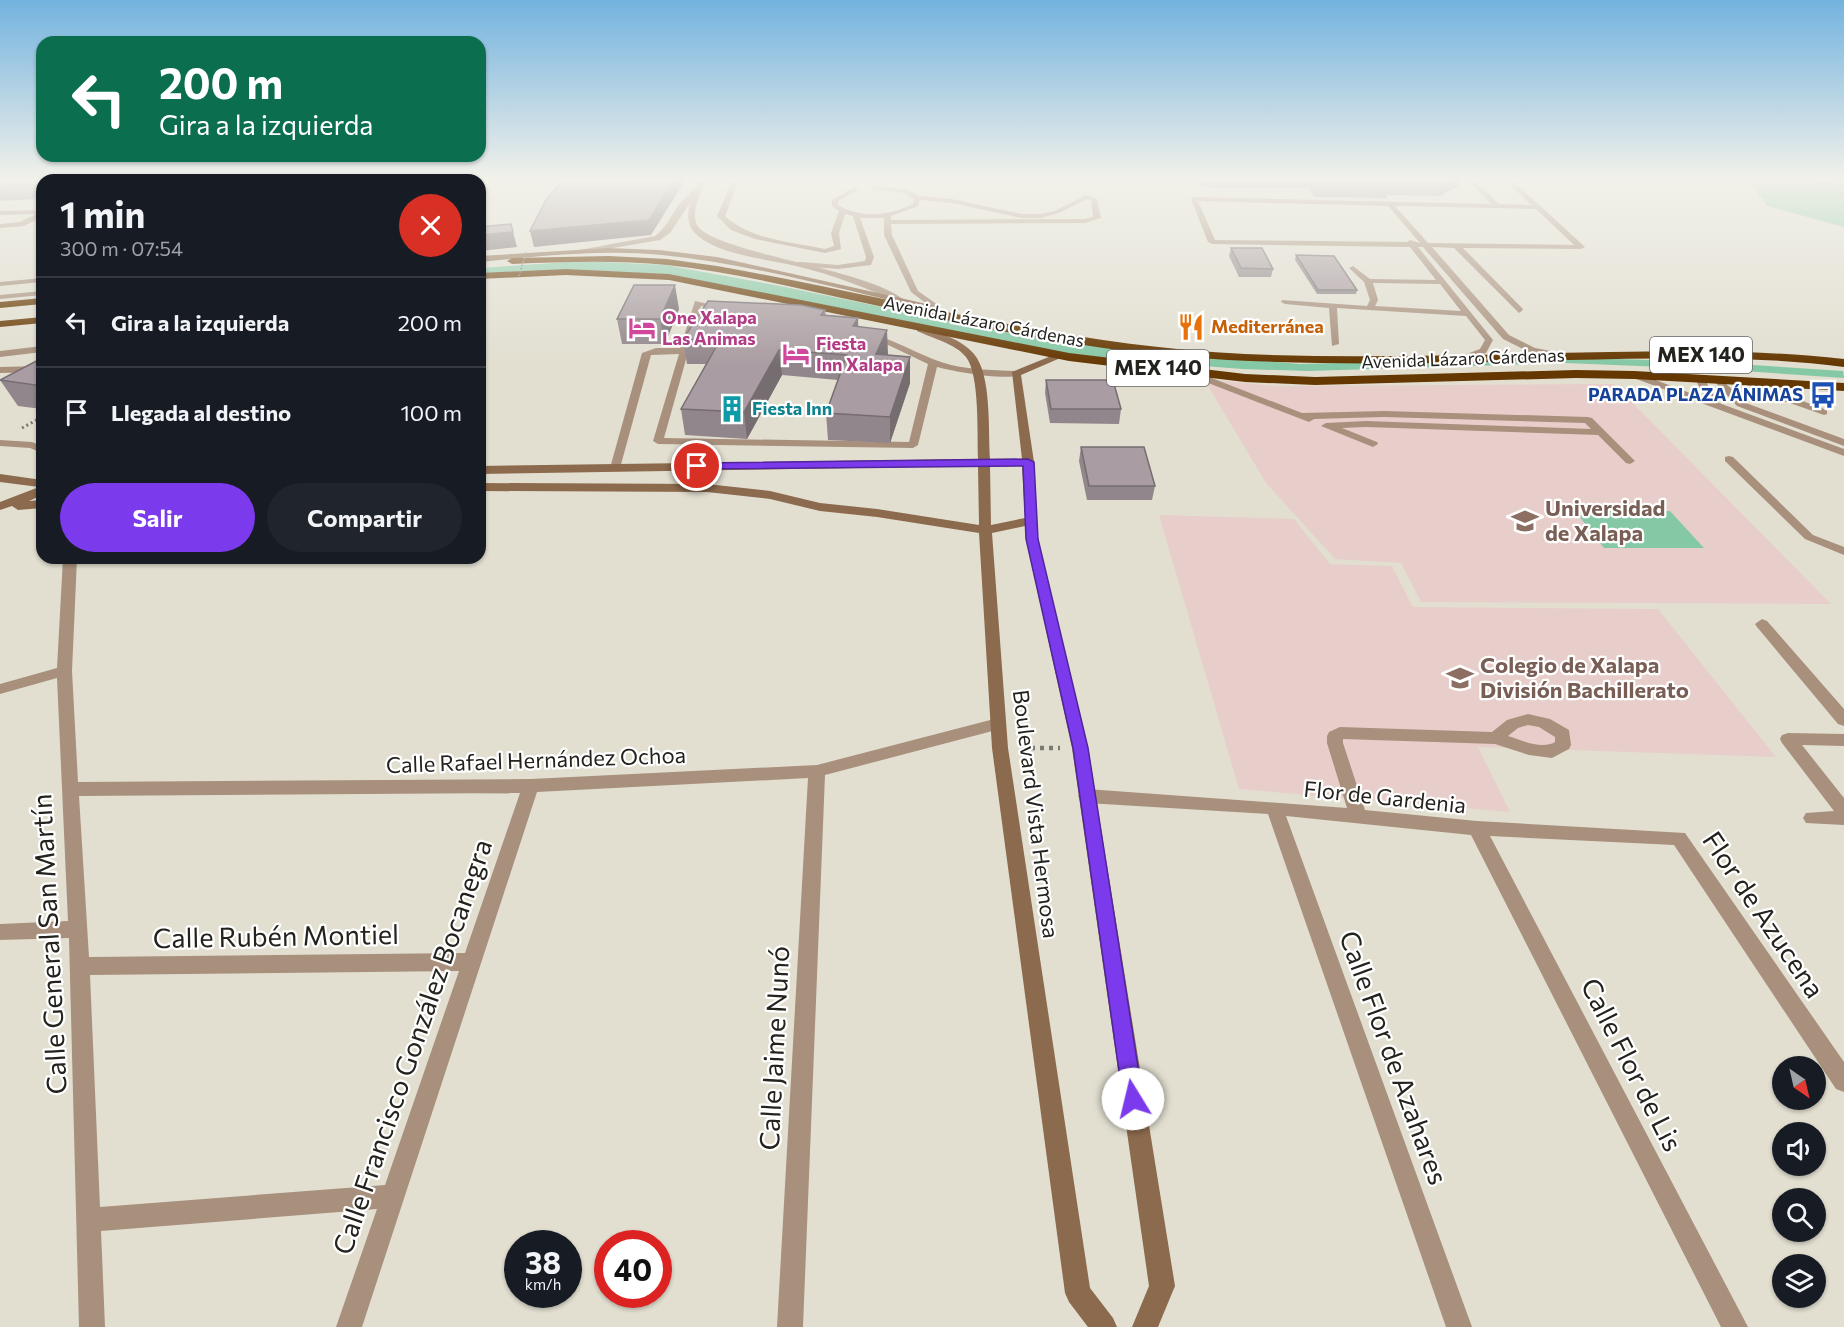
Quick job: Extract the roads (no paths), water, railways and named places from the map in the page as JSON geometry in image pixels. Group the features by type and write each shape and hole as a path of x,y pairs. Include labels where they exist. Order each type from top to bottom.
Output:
{"highway":[{"name":"Avenida Lázaro Cárdenas","path":"486,264 586,258 667,262 736,273 999,329 1102,345 1290,360 1734,355 1844,363"},
{"name":"Avenida Lázaro Cárdenas","path":"486,276 566,272 669,277 1060,356 1245,378 1315,381 1576,374 1634,375 1844,387"},
{"path":"0,305 36,302"},
{"path":"0,311 36,308"},
{"path":"935,308 999,329"},
{"path":"0,324 36,321"}],"street":[{"path":"578,251 645,241"},
{"path":"718,241 737,250 801,264 873,287 899,300"},
{"name":"Avenida Lázaro Cárdenas","path":"486,259 578,251 683,255 754,267 935,308"},
{"path":"920,328 960,346 970,355 979,372"},
{"path":"1016,374 1060,356"},
{"name":"Boulevard Vista Hermosa","path":"979,372 985,530 1000,748 1078,1293 1104,1327"},
{"name":"Boulevard Vista Hermosa","path":"1016,374 1028,462 1032,539 1080,748 1162,1286 1145,1327"},
{"path":"486,471 1028,462"},
{"path":"0,478 36,483"},
{"path":"486,488 707,488 770,495 820,507 877,513 985,530 1030,521"},
{"path":"0,506 36,493"},
{"path":"0,506 36,504"},
{"name":"Calle General San Martín","path":"70,564 64,671 80,966 92,1327"},
{"path":"1762,624 1844,720"},
{"path":"0,689 64,671"},
{"name":"Calle Rafael Hernández Ochoa","path":"69,789 531,786 817,771 998,724"},
{"path":"1358,816 1335,743 1335,736 1340,733 1496,738"},
{"path":"1844,740 1788,739 1844,811"},
{"name":"Calle Jaime Nunó","path":"790,1327 817,771"},
{"name":"Calle Francisco González Bocanegra","path":"349,1327 531,786"},
{"name":"Flor de Gardenia","path":"1087,796 1274,808 1477,828 1679,838"},
{"name":"Calle Flor de Azahares","path":"1274,808 1459,1327"},
{"path":"1812,818 1844,819"},
{"name":"Calle Flor de Lis","path":"1477,828 1735,1327"},
{"name":"Flor de Azucena","path":"1679,838 1844,1081"},
{"path":"0,932 77,929"},
{"name":"Calle Rubén Montiel","path":"80,966 472,962"},
{"path":"89,1220 393,1197"}],"lane":[{"path":"777,241 825,251 838,247 837,241"},
{"path":"801,264 838,267 868,263 870,257 865,241"},
{"path":"891,241 915,292 935,308"},
{"path":"1212,241 1581,247 1574,241"},
{"path":"1409,241 1489,340 1483,351 1461,358"},
{"path":"1422,241 1506,337 1532,350 1558,356"},
{"path":"1456,245 1519,310"},
{"path":"1353,268 1368,281 1374,300 1370,309"},
{"path":"0,284 36,281"},
{"path":"1368,281 1443,282"},
{"path":"0,297 36,294"},
{"path":"1285,302 1469,314"},
{"path":"732,310 698,303 658,441 913,446 933,363"},
{"path":"1333,306 1335,344"},
{"path":"859,335 882,339 933,363 979,372 1016,374"},
{"path":"0,354 36,350"},
{"path":"615,468 647,353 684,351"},
{"path":"0,370 36,369"},
{"path":"1188,372 1373,444"},
{"path":"1634,375 1844,453"},
{"path":"1700,379 1715,405"},
{"path":"1718,380 1740,404 1844,443"},
{"path":"1730,393 1789,399 1824,412"},
{"path":"1301,416 1384,414 1588,420 1630,461"},
{"path":"1326,426 1366,424 1600,432"},
{"path":"0,443 36,446"},
{"path":"1728,459 1809,537 1844,551"}],"place":[{"name":"Mediterránea","path":"1191,327"},
{"name":"One Xalapa Las Animas","path":"642,328"},
{"name":"Fiesta Inn Xalapa","path":"796,354"},
{"name":"PARADA PLAZA ÁNIMAS","path":"1823,395"},
{"name":"Fiesta Inn","path":"732,409"},
{"name":"Universidad de Xalapa","path":"1525,521"},
{"name":"Colegio de Xalapa División Bachillerato","path":"1460,678"}]}
